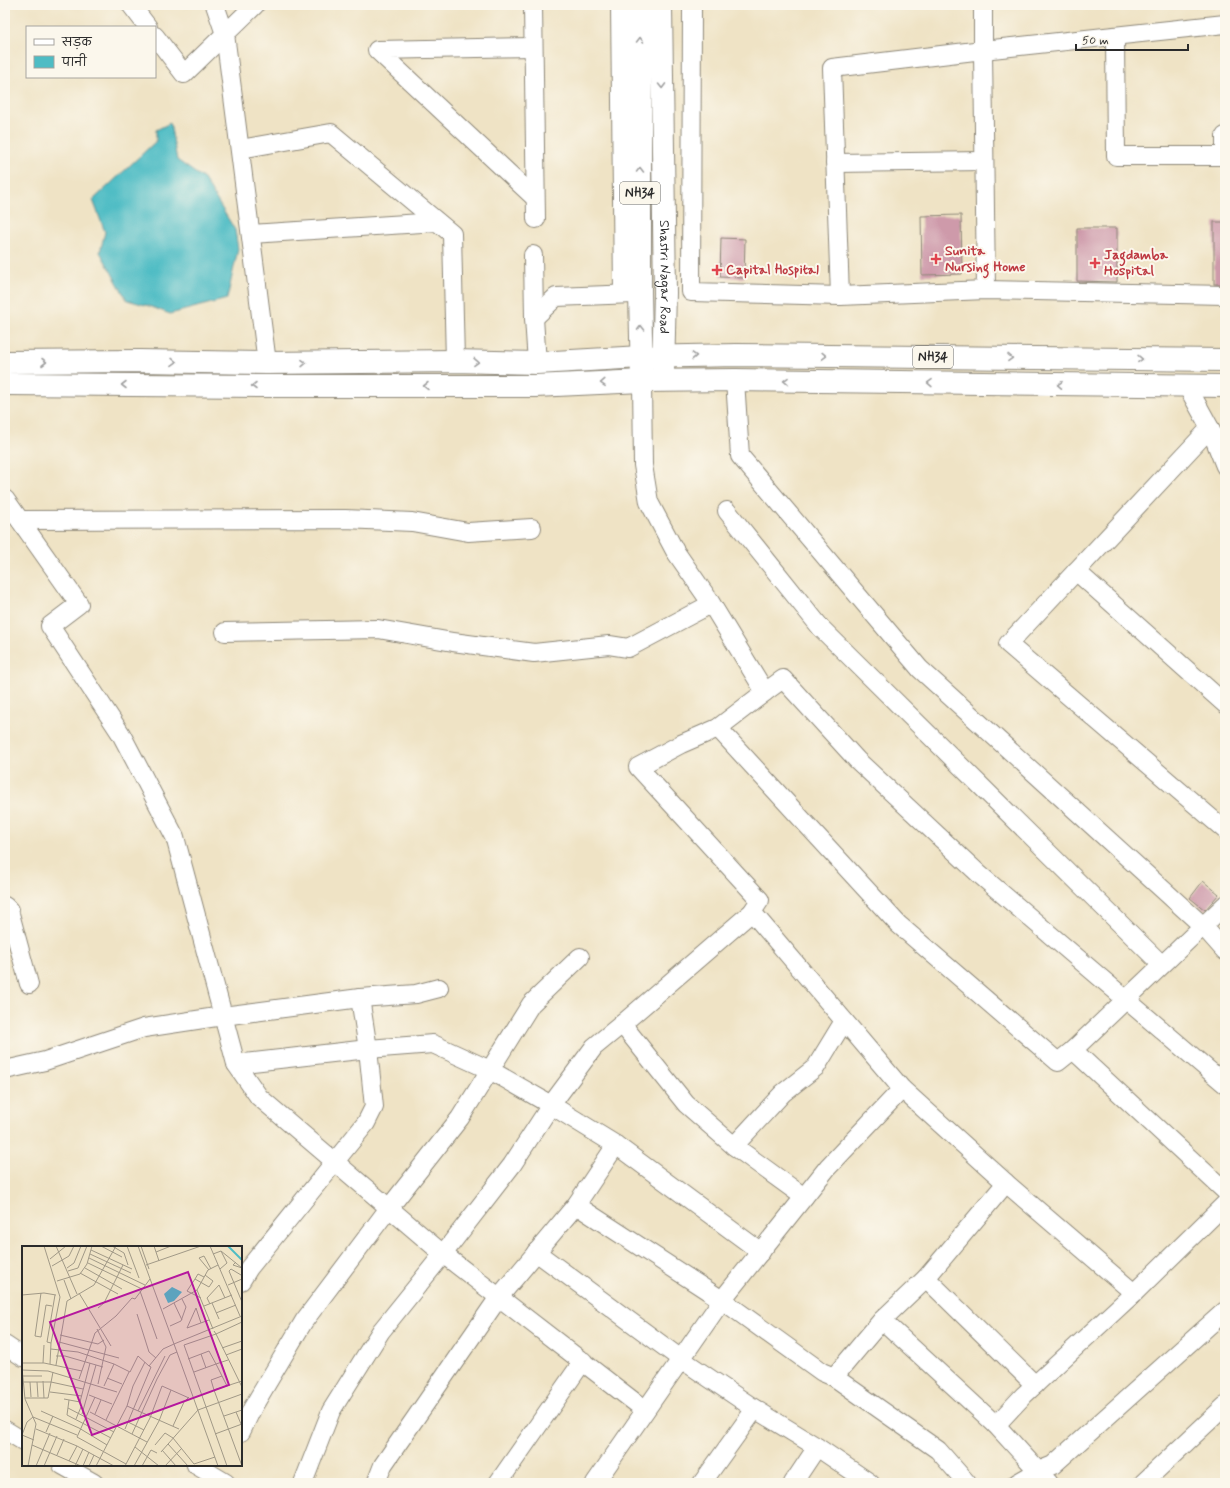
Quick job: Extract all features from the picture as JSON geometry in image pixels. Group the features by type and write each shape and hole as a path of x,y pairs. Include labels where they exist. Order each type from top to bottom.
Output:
{"main road":[{"name":"NH34","path":"640,5 632,294 641,357 642,381"},
{"name":"Shastri Nagar Road","path":"661,5 665,293 663,357 664,380"},
{"path":"632,294 665,293"},
{"name":"NH34","path":"641,357 736,355 1225,360"},
{"path":"863,382 864,356"},
{"path":"5,362 139,361 267,363 454,361 537,363 641,357"},
{"path":"975,357 976,384"},
{"path":"1081,358 1081,385"},
{"name":"NH34","path":"5,384 535,386 664,380 735,380 1225,386"}],"street":[{"path":"131,5 147,26"},
{"path":"216,5 225,34 267,363"},
{"path":"156,37 184,74 254,5"},
{"path":"533,5 536,219"},
{"path":"534,318 556,297 632,294 620,5"},
{"path":"691,292 692,5"},
{"path":"983,5 986,290"},
{"path":"840,296 832,68 1225,24"},
{"path":"1115,36 1116,156 1225,156 1225,136"},
{"path":"533,47 377,50 535,198"},
{"path":"240,149 331,133 452,234 454,361"},
{"path":"835,163 984,161"},
{"path":"251,234 437,222"},
{"path":"533,255 534,318 537,363"},
{"path":"665,293 691,292 840,296 986,290 1225,295"},
{"path":"735,380 740,456 920,669 1203,926 1225,950"},
{"path":"642,381 643,465 649,502 675,550 711,604 765,692"},
{"path":"1187,386 1210,428 1225,466"},
{"path":"1210,428 1008,644 1225,830"},
{"path":"5,500 79,604 50,626 121,734 175,837 236,1064 259,1098 443,1254 645,1410"},
{"path":"727,511 821,628 1162,965"},
{"path":"20,520 344,519 412,522 468,532 532,528"},
{"path":"1076,571 1225,704"},
{"path":"225,632 378,629 453,642 534,653 609,645 628,648 711,604"},
{"path":"303,1483 331,1411 381,1330 443,1254 512,1165 551,1105 594,1047 752,912 760,900 638,767 680,744 718,728 783,679 857,760 922,822 979,874 1225,1084"},
{"path":"718,728 898,924 1058,1062 1073,1050 1225,905"},
{"path":"5,906 9,910 29,984"},
{"path":"752,912 902,1089 1006,1183 1134,1293"},
{"path":"242,1430 253,1407 304,1321 389,1208 460,1118 531,1004 580,957"},
{"path":"5,1070 45,1061 144,1028 360,998 416,994 439,988"},
{"path":"242,1279 249,1268 366,1123 374,1107 368,1049 360,998"},
{"path":"734,1146 783,1094 816,1067 844,1021"},
{"path":"622,1024 686,1104 734,1146 804,1197"},
{"path":"236,1064 368,1049 433,1044 490,1070 616,1145 761,1252"},
{"path":"1073,1050 1225,1191"},
{"path":"595,1483 722,1300 828,1168 902,1089"},
{"path":"376,1483 383,1465 499,1297 576,1205 616,1145"},
{"path":"834,1377 882,1320 926,1278 1006,1183"},
{"path":"996,1425 1035,1385 1134,1293 1225,1204"},
{"path":"576,1205 722,1300 822,1372 834,1377 938,1450 967,1483"},
{"path":"536,1252 681,1358 755,1409 817,1447 870,1483"},
{"path":"926,1278 1035,1385"},
{"path":"1017,1483 1043,1477 1053,1465 1225,1311"},
{"path":"882,1320 996,1425 1043,1477"},
{"path":"5,1345 22,1356"},
{"path":"498,1483 583,1361"},
{"path":"1143,1483 1225,1406"},
{"path":"702,1483 755,1409"},
{"path":"5,1430 22,1440"},
{"path":"793,1483 817,1447"},
{"path":"64,1466 94,1483"},
{"path":"198,1466 223,1476"}],"water":[{"path":"170,123 177,160 204,179 235,230 238,249 227,299 170,314 127,300 100,252 105,232 93,200 156,141 156,130"}],"building":[{"path":"961,215 962,274 922,275 921,216"},
{"path":"1214,222 1225,222 1225,284 1214,284"},
{"path":"1077,228 1117,228 1117,282 1077,281"},
{"path":"721,238 745,239 744,278 720,277"},
{"path":"1203,881 1219,894 1205,910 1190,898"}],"place":[{"name":"Sunita Nursing Home","path":"936,259"},
{"name":"Jagdamba Hospital","path":"1095,263"},
{"name":"Capital Hospital","path":"717,270"}]}
